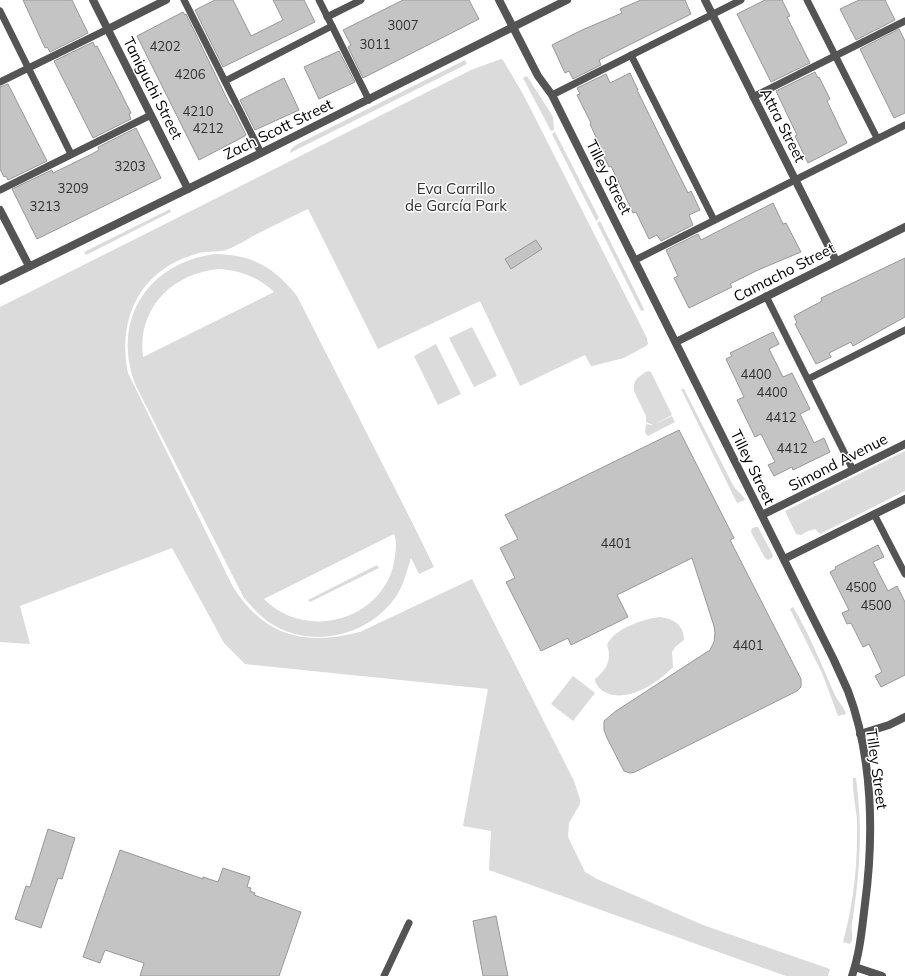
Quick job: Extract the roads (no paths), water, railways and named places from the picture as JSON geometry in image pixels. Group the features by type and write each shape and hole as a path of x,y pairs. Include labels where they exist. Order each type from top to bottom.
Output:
{"street":[{"name":"Taniguchi Street","path":"93,0 188,189"},
{"path":"108,28 166,0"},
{"name":"Tilley Street","path":"499,0 538,76 552,95 784,559 845,685 855,713 860,734 870,809 868,886 862,933 852,976"},
{"name":"Zach Scott Street","path":"0,281 369,100 567,0"},
{"name":"Attra Street","path":"705,0 794,180 836,261"},
{"path":"0,210 29,266"},
{"name":"Camacho Street","path":"676,342 905,227"},
{"name":"Simond Avenue","path":"762,515 905,444"},
{"path":"784,559 905,499"},
{"path":"860,734 889,725 905,717"},
{"path":"855,967 882,976"}],"lane":[{"path":"184,0 261,153"},
{"path":"319,0 369,100"},
{"path":"327,17 361,0"},
{"path":"552,95 741,0"},
{"path":"807,0 877,138"},
{"path":"0,11 71,154"},
{"path":"753,97 905,21"},
{"path":"225,81 332,26"},
{"path":"0,82 108,28"},
{"path":"631,55 714,220"},
{"path":"0,190 151,115"},
{"path":"635,260 905,124"},
{"path":"766,296 853,470"},
{"path":"808,379 905,330"},
{"path":"874,514 905,574"},
{"path":"384,976 409,923"}],"park label":[{"name":"Eva Carrillo de García Park","path":"456,196"}]}
